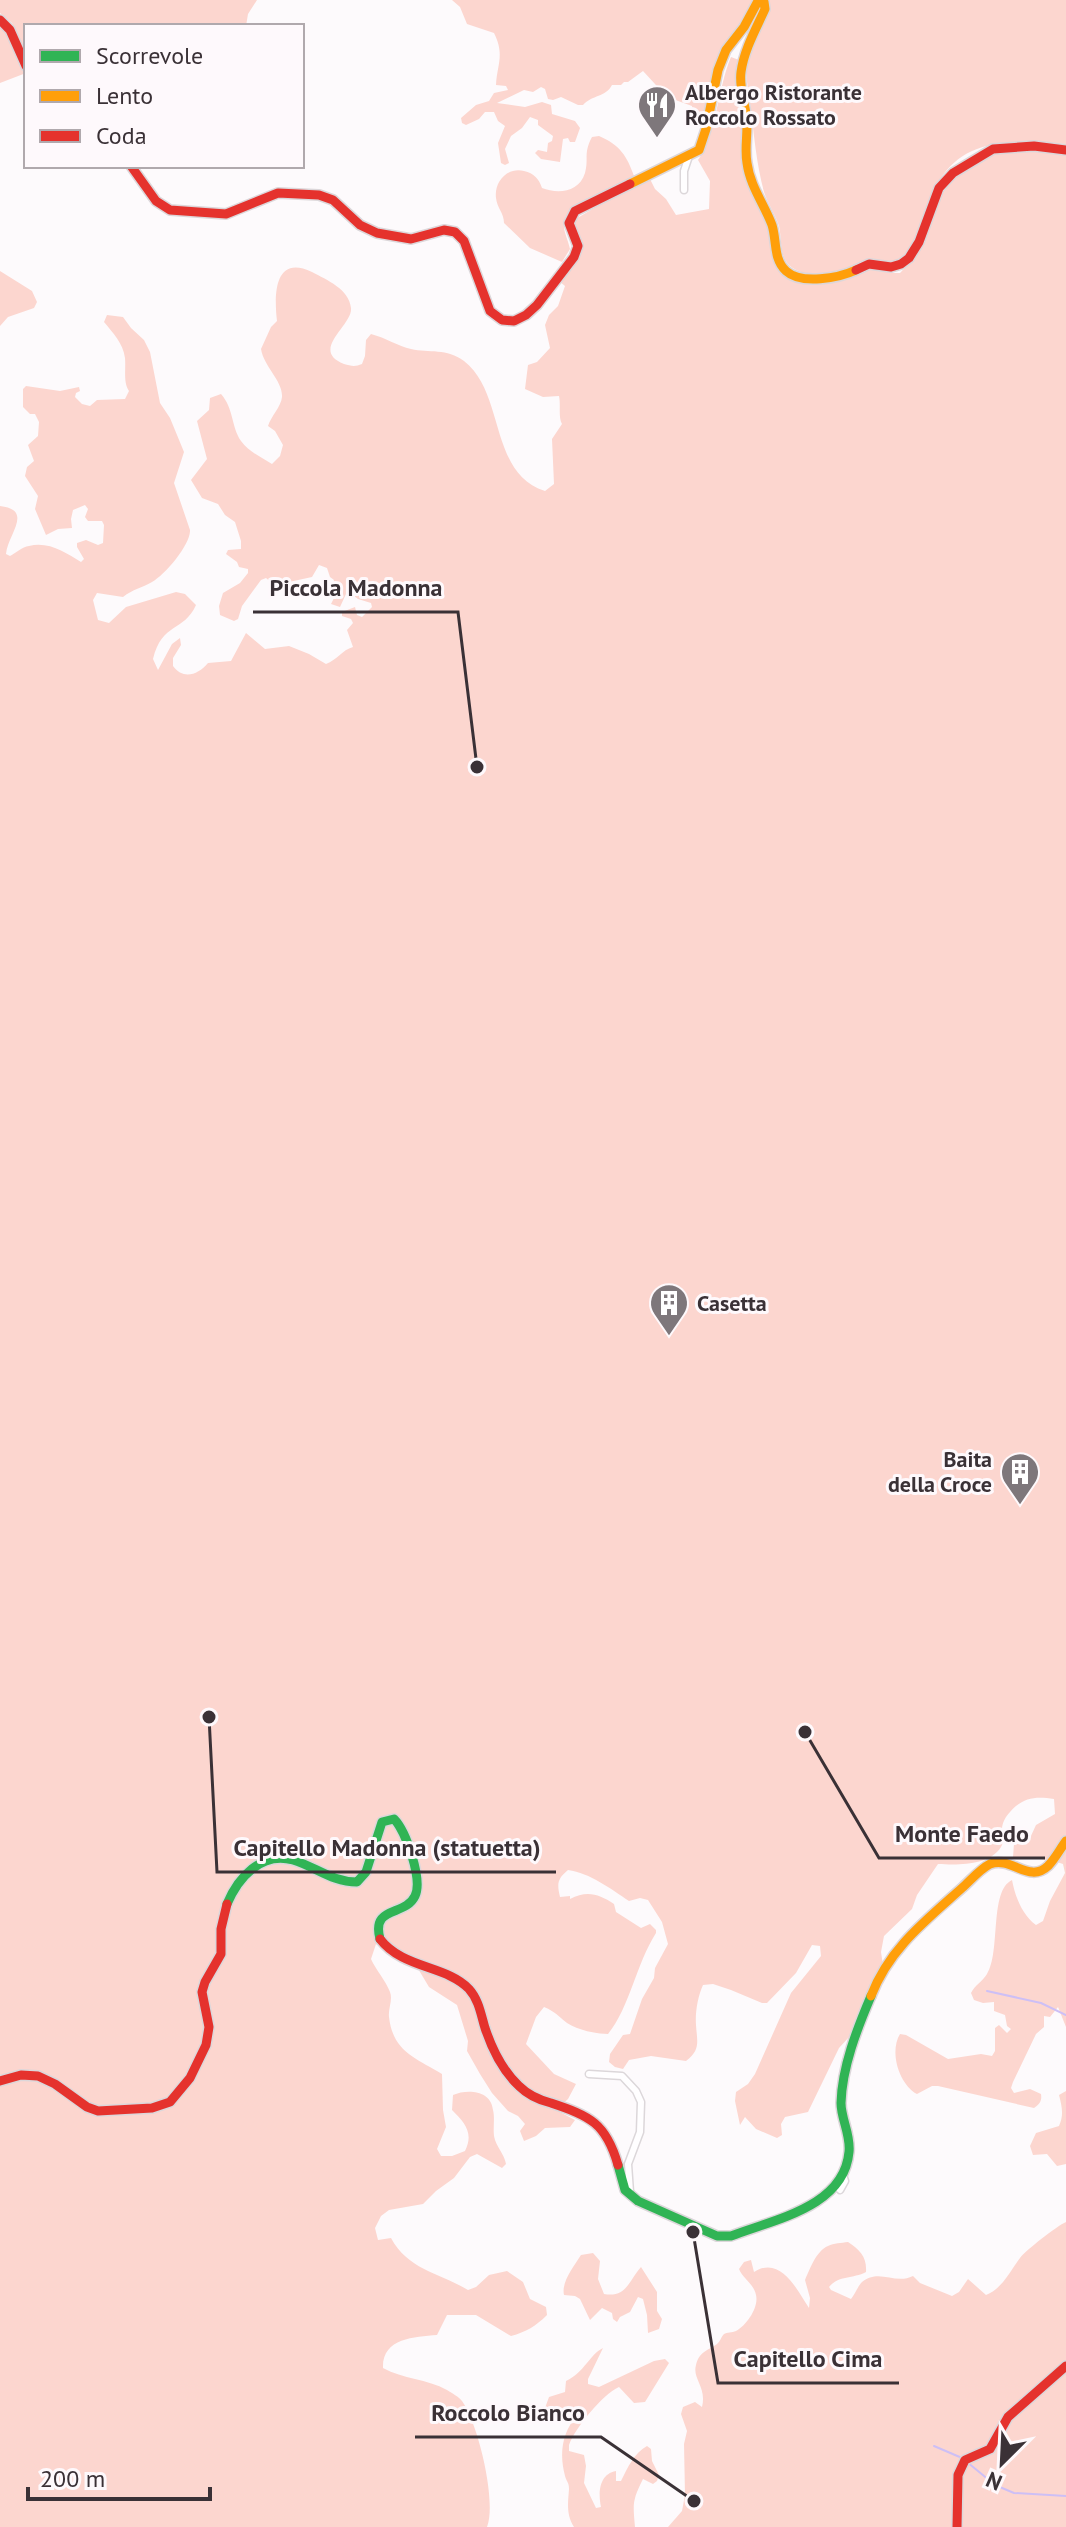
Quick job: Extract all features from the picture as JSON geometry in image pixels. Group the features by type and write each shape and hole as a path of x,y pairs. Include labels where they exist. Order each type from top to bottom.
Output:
{"street":[{"path":"132,168 156,201 170,210 230,214 278,193 324,196 338,204 360,225 377,233 411,239 444,230 458,233 464,241 490,311 499,319 512,321 524,318 534,310 574,257 578,246 569,223 575,211 697,153 702,145 716,76 724,54 760,0 764,2 765,9 746,51 741,76 747,117 746,165 772,226 778,261 793,276 836,276 869,264 891,267 901,264 919,242 939,188 953,173 997,148 1034,146 1066,150"},
{"path":"0,20 14,35 24,63"},
{"path":"684,190 684,171 689,156"},
{"path":"0,2081 31,2074 58,2086 89,2109 103,2112 162,2107 171,2102 198,2064 205,2047 209,2032 202,1988 221,1956 221,1927 242,1875 258,1862 275,1857 297,1861 338,1881 357,1882 366,1872 382,1822 394,1819 402,1826 405,1835 417,1895 410,1904 380,1920 377,1930 382,1943 398,1956 455,1980 473,1993 488,2037 513,2080 526,2094 597,2123 610,2143 625,2190 631,2195 653,2210 709,2235 737,2234 812,2205 830,2192 843,2175 850,2148 841,2108 844,2080 861,2017 889,1959 920,1924 988,1865 1005,1861 1026,1872 1037,1873 1048,1866 1066,1841"},
{"path":"589,2074 622,2076 636,2091 641,2102 640,2132 628,2164 627,2182 631,2195"},
{"path":"840,2190 845,2181 843,2175"},
{"path":"957,2527 958,2475 964,2462 990,2449 1008,2417 1066,2366"}],"shaded area":[{"path":"0,0 257,0 248,14 246,24 24,24 24,49 12,23 0,13"},
{"path":"452,0 754,0 750,14 728,40 703,124 694,123 692,106 667,97 643,71 628,82 612,85 583,105 561,97 548,99 545,89 541,87 533,92 524,90 497,103 525,107 542,102 551,105 552,114 575,121 580,128 575,142 563,139 560,162 541,159 535,153 538,150 547,152 553,136 538,125 538,120 530,117 511,136 505,149 509,163 505,165 501,163 498,143 505,126 498,121 494,112 485,112 466,125 461,118 476,105 489,101 494,93 508,90 506,86 496,85 500,54 497,41 494,33 467,24 460,7"},
{"path":"766,0 1066,0 1066,144 999,143 968,153 943,175 910,249 895,262 868,260 830,274 797,270 784,257 779,226 764,192 747,80 749,58 770,4"},
{"path":"0,24 23,59 24,74 0,83"},
{"path":"731,57 739,60 737,77 742,105 743,158 785,273 800,280 835,282 869,269 900,273 918,254 951,179 984,156 1016,148 1066,152 1066,2027 1058,2007 1050,2017 1044,2016 1044,2027 1036,2034 1013,2082 1011,2088 1014,2093 1030,2089 1041,2094 1040,2102 1034,2108 938,2086 917,2094 905,2083 896,2058 900,2034 948,2059 981,2054 992,2056 995,2051 995,2028 999,2025 1007,2033 1011,2029 1007,2026 1005,2015 994,2011 994,2002 974,2000 971,1993 991,1964 1000,1896 1005,1886 1012,1880 1020,1905 1036,1925 1043,1921 1065,1873 1063,1864 1057,1862 1013,1857 1014,1844 1030,1838 1036,1825 1055,1814 1054,1799 1047,1798 1030,1799 1015,1807 1003,1822 1001,1847 989,1858 972,1863 938,1864 917,1895 912,1909 884,1936 881,1952 883,1965 850,2036 839,2048 808,2112 785,2117 781,2124 782,2135 777,2138 756,2129 745,2117 740,2125 736,2092 748,2084 755,2074 791,1993 821,1956 820,1946 812,1945 796,1973 767,2003 713,1984 703,1985 696,2010 697,2045 686,2061 651,2056 629,2060 623,2069 615,2067 609,2062 610,2054 623,2035 630,2034 642,1999 654,1978 655,1968 668,1944 662,1922 648,1900 640,1898 629,1901 592,1878 568,1870 559,1882 560,1897 598,1896 614,1904 616,1912 641,1928 650,1924 656,1933 622,2011 608,2034 576,2028 544,2007 536,2017 526,2044 554,2074 576,2084 568,2099 556,2110 575,2120 570,2127 545,2128 524,2141 520,2131 525,2124 492,2093 467,2051 468,2041 457,2005 429,1987 417,1967 376,1944 371,1959 390,1992 389,2017 395,2038 407,2053 442,2074 446,2127 437,2149 441,2156 465,2151 468,2145 464,2124 452,2110 453,2095 471,2092 483,2095 491,2103 494,2136 506,2164 502,2168 477,2154 470,2157 454,2178 423,2204 389,2210 381,2216 375,2228 378,2240 391,2238 415,2264 468,2290 489,2275 507,2271 523,2282 530,2299 546,2307 547,2315 539,2322 511,2336 476,2315 447,2315 437,2335 401,2341 388,2350 384,2358 383,2368 439,2386 462,2401 480,2444 488,2482 487,2527 0,2527 0,506 16,512 16,524 6,554 10,556 26,547 43,545 81,562 84,559 77,543 86,540 98,545 103,543 104,525 102,521 88,521 85,505 73,510 72,528 58,529 46,535 35,509 38,496 25,476 27,467 34,461 28,445 38,436 39,422 35,414 30,414 23,407 23,389 26,386 60,391 79,387 80,391 75,397 82,404 90,406 97,400 125,399 129,391 125,380 124,353 104,322 107,315 123,317 144,340 150,352 160,403 184,452 174,483 190,530 182,551 152,582 123,597 97,593 93,600 98,620 109,623 126,607 176,592 185,594 196,605 191,614 167,633 157,647 153,659 158,670 172,644 180,638 181,645 173,658 173,666 181,673 190,674 208,663 231,661 246,633 265,649 289,646 326,664 353,647 347,630 353,623 342,616 342,612 355,607 357,615 362,617 372,607 371,603 350,593 346,594 340,607 331,604 337,592 334,580 327,568 319,565 312,577 289,582 281,579 273,584 266,578 261,580 242,606 238,619 234,621 220,615 223,593 240,583 248,569 239,567 226,554 228,550 241,549 235,522 225,515 218,504 202,498 191,480 207,459 197,421 209,410 210,398 221,394 244,445 272,464 280,456 283,445 268,426 281,401 282,391 261,349 277,321 277,289 283,273 290,268 312,272 346,295 350,315 331,345 334,358 344,364 362,364 366,340 371,334 406,348 445,353 464,361 477,375 486,393 505,450 514,467 527,481 545,491 554,484 552,439 562,424 559,396 543,397 525,389 528,365 537,362 550,348 545,325 558,306 565,286 560,282 577,257 571,226 574,220 616,195 650,179 676,215 709,209 710,181 698,160 709,138"},
{"path":"599,136 622,152 634,176 568,213 564,227 570,249 562,262 530,248 504,223 496,198 499,181 518,170 533,175 542,188 561,191 573,188 585,173 592,137"},
{"path":"0,271 32,291 37,302 34,308 8,317 0,326"},
{"path":"1066,2091 1066,2164 1057,2166 1047,2154 1033,2155 1030,2146 1036,2133 1059,2126 1062,2111 1059,2095"},
{"path":"1066,2222 1066,2527 668,2527 682,2511 685,2495 684,2444 687,2431 681,2414 683,2407 695,2402 702,2407 703,2394 695,2370 697,2361 724,2334 744,2325 756,2305 755,2291 739,2269 744,2262 751,2260 754,2272 764,2268 780,2271 809,2308 810,2298 805,2280 814,2261 828,2246 848,2242 862,2254 866,2272 837,2281 829,2287 851,2299 862,2282 875,2276 900,2279 913,2276 920,2283 952,2296 968,2279 986,2295 1001,2284 1028,2250"},
{"path":"593,2253 600,2261 598,2279 604,2294 623,2291 641,2267 657,2292 657,2311 662,2319 659,2329 648,2333 643,2299 638,2297 630,2312 617,2322 612,2313 602,2308 590,2320 580,2299 564,2295 566,2280 581,2255"},
{"path":"603,2348 588,2384 599,2387 654,2361 665,2359 669,2363 645,2402 634,2403 619,2387 590,2413 569,2445 569,2451 584,2455 584,2483 596,2508 601,2507 600,2490 606,2476 616,2471 616,2481 621,2481 638,2452 647,2446 651,2449 652,2461 659,2475 653,2484 643,2479 639,2486 634,2503 635,2527 574,2527 569,2513 569,2487 562,2451 565,2436 577,2415 575,2410 548,2413 545,2408 549,2397 565,2392 566,2381"}],"waterway":[{"path":"987,1991 1041,2003 1066,2015"},
{"path":"934,2446 962,2458"},
{"path":"967,2462 995,2485 1014,2493 1066,2496"}],"traffic: fast":[{"path":"227,1904 244,1876 271,1859 293,1860 332,1877 357,1882 366,1872 382,1822 394,1819 412,1856 417,1889 410,1902 380,1921 380,1939"},
{"path":"618,2165 625,2190 638,2201 717,2236 731,2236 767,2223 821,2198 835,2186 844,2171 849,2152 841,2109 842,2089 851,2048 871,1996"}],"traffic: slow":[{"path":"630,184 699,150 718,70 726,50 744,27 758,1 764,2 765,9 745,56 741,82 747,120 749,171 772,225 779,261 786,271 801,278 830,278 856,270"},
{"path":"871,1996 888,1964 909,1937 983,1869 990,1864 1006,1863 1027,1871 1041,1871 1051,1863 1066,1841"}],"traffic: jam":[{"path":"0,20 10,30 24,62"},
{"path":"856,270 869,264 891,267 909,258 919,242 939,188 953,173 993,149 1034,146 1066,150"},
{"path":"132,168 156,201 170,210 226,214 278,193 319,195 333,200 360,225 377,233 411,239 444,230 455,232 464,241 490,311 502,320 514,321 537,305 574,257 578,246 569,223 575,211 630,184"},
{"path":"0,2081 21,2075 38,2076 98,2111 152,2108 170,2102 190,2078 206,2045 209,2027 202,1992 221,1954 221,1929 227,1904"},
{"path":"380,1939 400,1956 449,1975 469,1989 495,2052 513,2080 534,2097 576,2112 595,2123 608,2139 618,2165"},
{"path":"957,2527 958,2475 965,2460 990,2449 1008,2417 1066,2366"}],"place":[{"name":"Albergo Ristorante Roccolo Rossato","path":"657,139"},
{"name":"Piccola Madonna","path":"477,767"},
{"name":"Casetta","path":"669,1337"},
{"name":"Baita della Croce","path":"1020,1506"},
{"name":"Capitello Madonna (statuetta)","path":"209,1717"},
{"name":"Monte Faedo","path":"805,1732"},
{"name":"Capitello Cima","path":"693,2232"},
{"name":"Roccolo Bianco","path":"694,2501"}]}
